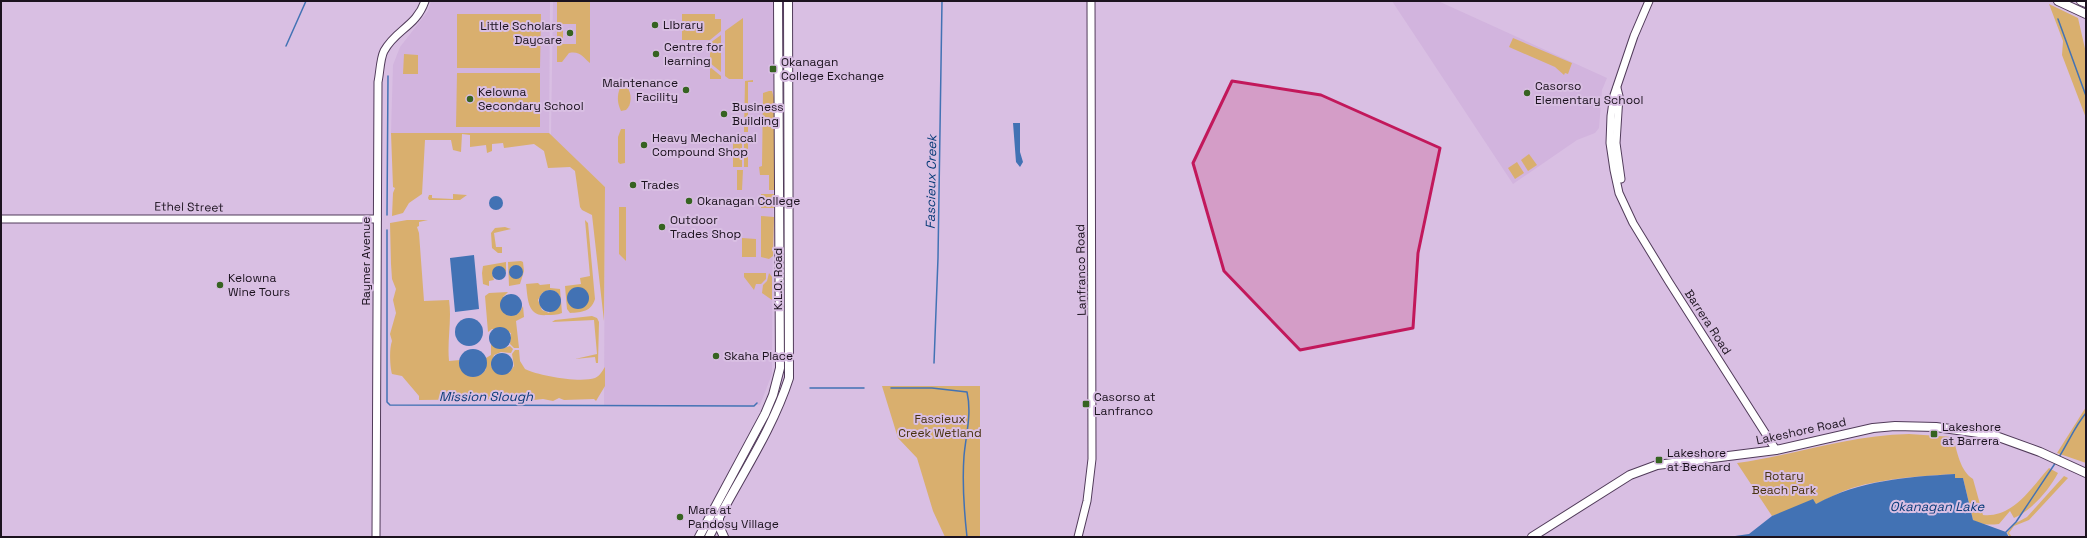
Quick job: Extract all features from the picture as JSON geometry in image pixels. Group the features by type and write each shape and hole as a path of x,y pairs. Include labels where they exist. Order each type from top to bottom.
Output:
{"main road":[{"name":"K.L.O. Road","path":"699,537 766,414 780,368 778,1"},
{"name":"K.L.O. Road","path":"709,537 720,514 770,425 782,400 790,371 788,1"},
{"path":"2058,1 2086,14"},
{"path":"2082,1 2086,3"},
{"name":"Lakeshore Road","path":"1532,537 1630,475 1657,465 1776,450 1873,428 1919,426 1952,428 1993,435 2040,452 2086,474"},
{"path":"720,514 718,526 724,537"}],"street":[{"name":"Raymer Avenue","path":"376,537 378,82 383,53 394,37 410,26 421,13 425,1"},
{"name":"Lanfranco Road","path":"1078,537 1087,501 1092,459 1091,1"},
{"name":"Barrera Road","path":"1649,1 1634,36 1617,88 1619,96 1613,143 1624,205 1668,282 1776,450"},
{"name":"Ethel Street","path":"1,219 377,219"}],"highlighted area":[{"path":"1232,81 1321,95 1440,148 1418,253 1413,328 1300,350 1224,271 1193,163"}],"shaded area":[{"name":"Kelowna Secondary School","path":"431,1 550,1 549,133 391,133 393,65 400,47 428,11"},
{"name":"Okanagan College","path":"553,1 774,1 772,374 760,405 604,406 605,187 551,136"},
{"name":"Casorso Elementary School","path":"1392,1 1438,1 1607,78 1602,90 1599,128 1595,133 1577,140 1513,184"}],"green space":[{"path":"557,1 590,1 590,63 581,55 576,53 569,53 562,62 557,62","holes":["563,24 576,24 576,44 563,44"]},
{"path":"2049,4 2078,18 2086,53 2086,118 2062,55 2063,41"},
{"path":"457,14 541,14 540,68 457,68"},
{"path":"682,14 715,14 715,19 721,19 721,31 710,40 682,40"},
{"path":"743,18 743,79 729,79 725,76 725,31"},
{"path":"721,35 721,72 710,63 710,43"},
{"path":"1513,38 1572,63 1568,74 1565,73 1564,75 1555,67 1509,47"},
{"path":"404,54 418,55 418,74 403,74"},
{"path":"710,67 721,76 721,79 710,79"},
{"path":"457,73 540,73 540,127 456,127"},
{"path":"753,80 753,82 748,82 748,132 744,132 745,81"},
{"path":"627,87 630,92 631,99 628,108 621,111 618,102 618,93 620,88"},
{"path":"772,91 774,98 774,190 769,190 769,175 760,175 759,167 762,166 763,93"},
{"path":"621,129 625,129 625,163 620,164 618,162 618,137"},
{"path":"391,133 549,133 605,187 604,321 592,215 582,210 580,207 575,171 570,167 548,168 544,151 534,144 504,148 503,143 492,144 492,151 487,153 486,145 470,147 470,135 462,134 461,152 453,150 451,140 425,140 422,194 409,203 403,213 392,216 393,193 395,188 393,187"},
{"path":"742,134 742,167 733,167 733,142 736,142 736,135"},
{"path":"744,135 748,135 748,167 744,167"},
{"path":"1529,154 1537,165 1528,171 1521,160"},
{"path":"1517,162 1524,173 1515,179 1508,168"},
{"path":"737,170 743,170 742,190 737,190"},
{"path":"453,194 467,195 460,200 429,200 428,198 429,195 432,195 432,198 453,199"},
{"path":"761,194 774,194 774,208 761,208"},
{"path":"619,207 626,207 626,261 619,254"},
{"path":"761,216 774,217 773,256 769,259 761,257"},
{"path":"407,220 428,220 419,222 419,226 417,227 419,233 424,301 449,300 449,361 460,360 459,363 466,375 475,377 480,375 486,369 486,358 491,355 491,344 504,348 510,346 513,349 511,353 501,352 494,355 491,366 495,372 509,373 514,366 512,354 515,350 519,350 520,361 525,369 549,376 580,380 595,378 605,367 605,386 596,401 594,399 564,400 559,398 553,401 543,399 525,401 509,399 419,400 419,396 402,376 392,374 390,363 390,349 392,341 390,334 396,313 393,300 396,289 392,279 390,223"},
{"path":"585,220 588,223 595,299 591,307 588,309 582,312 570,313 567,309 565,286 581,284 580,278 590,276"},
{"path":"505,227 511,229 494,233 496,247 502,247 502,253 498,253 492,248 491,233 495,228"},
{"path":"742,238 756,239 756,257 742,257"},
{"path":"506,262 506,272 501,267 495,268 492,273 494,280 489,281 489,286 483,284 483,266"},
{"path":"508,262 523,262 524,271 520,284 509,286","holes":["512,266 521,267 522,271 514,278 510,276 510,269"]},
{"path":"744,273 766,273 766,279 761,284 756,284 754,290 744,277"},
{"path":"769,273 772,277 772,300 762,293 763,285 767,281"},
{"path":"526,284 550,284 550,288 560,289 562,313 556,315 540,315 532,310 528,301","holes":["548,290 555,291 560,296 549,313 542,310 538,300 542,293"]},
{"path":"508,292 503,297 507,315 517,314 523,306 524,317 516,321 519,348 514,348 510,344 511,333 492,329 488,332 485,296 489,293"},
{"path":"592,316 597,318 599,322 598,363 596,363 595,357 575,359 597,354 594,320 552,322 555,320"},
{"name":"Fascieux Creek Wetland","path":"882,386 980,386 980,537 945,537 933,511 917,458 898,438"},
{"path":"2086,407 2086,463 2057,453"},
{"name":"Rotary Beach Park","path":"1909,434 1953,437 1962,466 1973,479 1983,515 1994,515 2012,507 2028,492 2049,468 2058,473 2045,493 2027,510 2014,518 2010,511 1999,524 1982,524 1973,520 1963,478 1955,478 1955,474 1903,478 1877,482 1847,490 1816,504 1772,516 1737,463 1865,438"},
{"path":"2064,476 2068,478 2029,520 2014,526 2009,533 2012,537 2010,537 2007,533 2014,524 2027,517"}],"water":[{"path":"1013,123 1020,123 1020,152 1023,162 1020,167 1016,162"},
{"path":"496,196 501,198 503,203 501,208 496,210 491,208 489,203 491,198"},
{"path":"474,255 479,309 455,312 450,258"},
{"path":"516,265 521,267 523,272 521,277 516,279 511,277 509,272 511,267"},
{"path":"499,266 504,268 506,273 504,278 499,280 494,278 492,273 494,268"},
{"path":"574,287 582,287 589,294 589,302 582,309 574,309 567,302 567,294"},
{"path":"546,290 554,290 561,297 561,305 554,312 546,312 539,305 539,297"},
{"path":"507,294 515,294 522,301 522,309 515,316 507,316 500,309 500,301"},
{"path":"469,318 479,322 483,332 479,342 469,346 459,342 455,332 459,322"},
{"path":"496,327 504,327 511,334 511,342 504,349 496,349 489,342 489,334"},
{"path":"473,349 483,353 487,363 483,373 473,377 463,373 459,363 463,353"},
{"path":"502,353 510,356 513,364 510,372 502,375 494,372 491,364 494,356"},
{"name":"Okanagan Lake","path":"1955,474 1955,478 1963,478 1973,520 2006,532 2009,537 1728,537 1749,534 1772,516 1813,499 1816,504 1850,490 1884,481 1902,478"}],"waterway":[{"name":"Mission Slough","path":"286,46 306,1"},
{"name":"Fascieux Creek","path":"934,363 938,258 942,1"},
{"path":"2058,19 2086,96"},
{"name":"Mission Slough","path":"387,215 388,76"},
{"name":"Mission Slough","path":"387,230 387,402 390,405 754,406 757,403"},
{"name":"Mission Slough","path":"810,388 864,388"},
{"name":"Fascieux Creek","path":"891,388 932,388 967,392 969,416 963,476 967,537"},
{"path":"2059,457 2086,413"},
{"path":"2006,532 2016,522 2056,462"}],"place":[{"name":"LIbrary","path":"655,25"},
{"name":"Little Scholars Daycare","path":"570,33"},
{"name":"Centre for learning","path":"656,54"},
{"name":"Okanagan College Exchange","path":"773,69"},
{"name":"Maintenance Facility","path":"686,90"},
{"name":"Casorso Elementary School","path":"1527,93"},
{"name":"Kelowna Secondary School","path":"470,99"},
{"name":"Business Building","path":"724,114"},
{"name":"Heavy Mechanical Compound Shop","path":"644,145"},
{"name":"Trades","path":"633,185"},
{"name":"Okanagan College","path":"689,201"},
{"name":"Outdoor Trades Shop","path":"662,227"},
{"name":"Kelowna Wine Tours","path":"220,285"},
{"name":"Skaha Place","path":"716,356"},
{"name":"Casorso at Lanfranco","path":"1086,404"},
{"name":"Lakeshore at Barrera","path":"1934,434"},
{"name":"Lakeshore at Bechard","path":"1659,460"},
{"name":"Mara at Pandosy Village","path":"680,517"}]}
